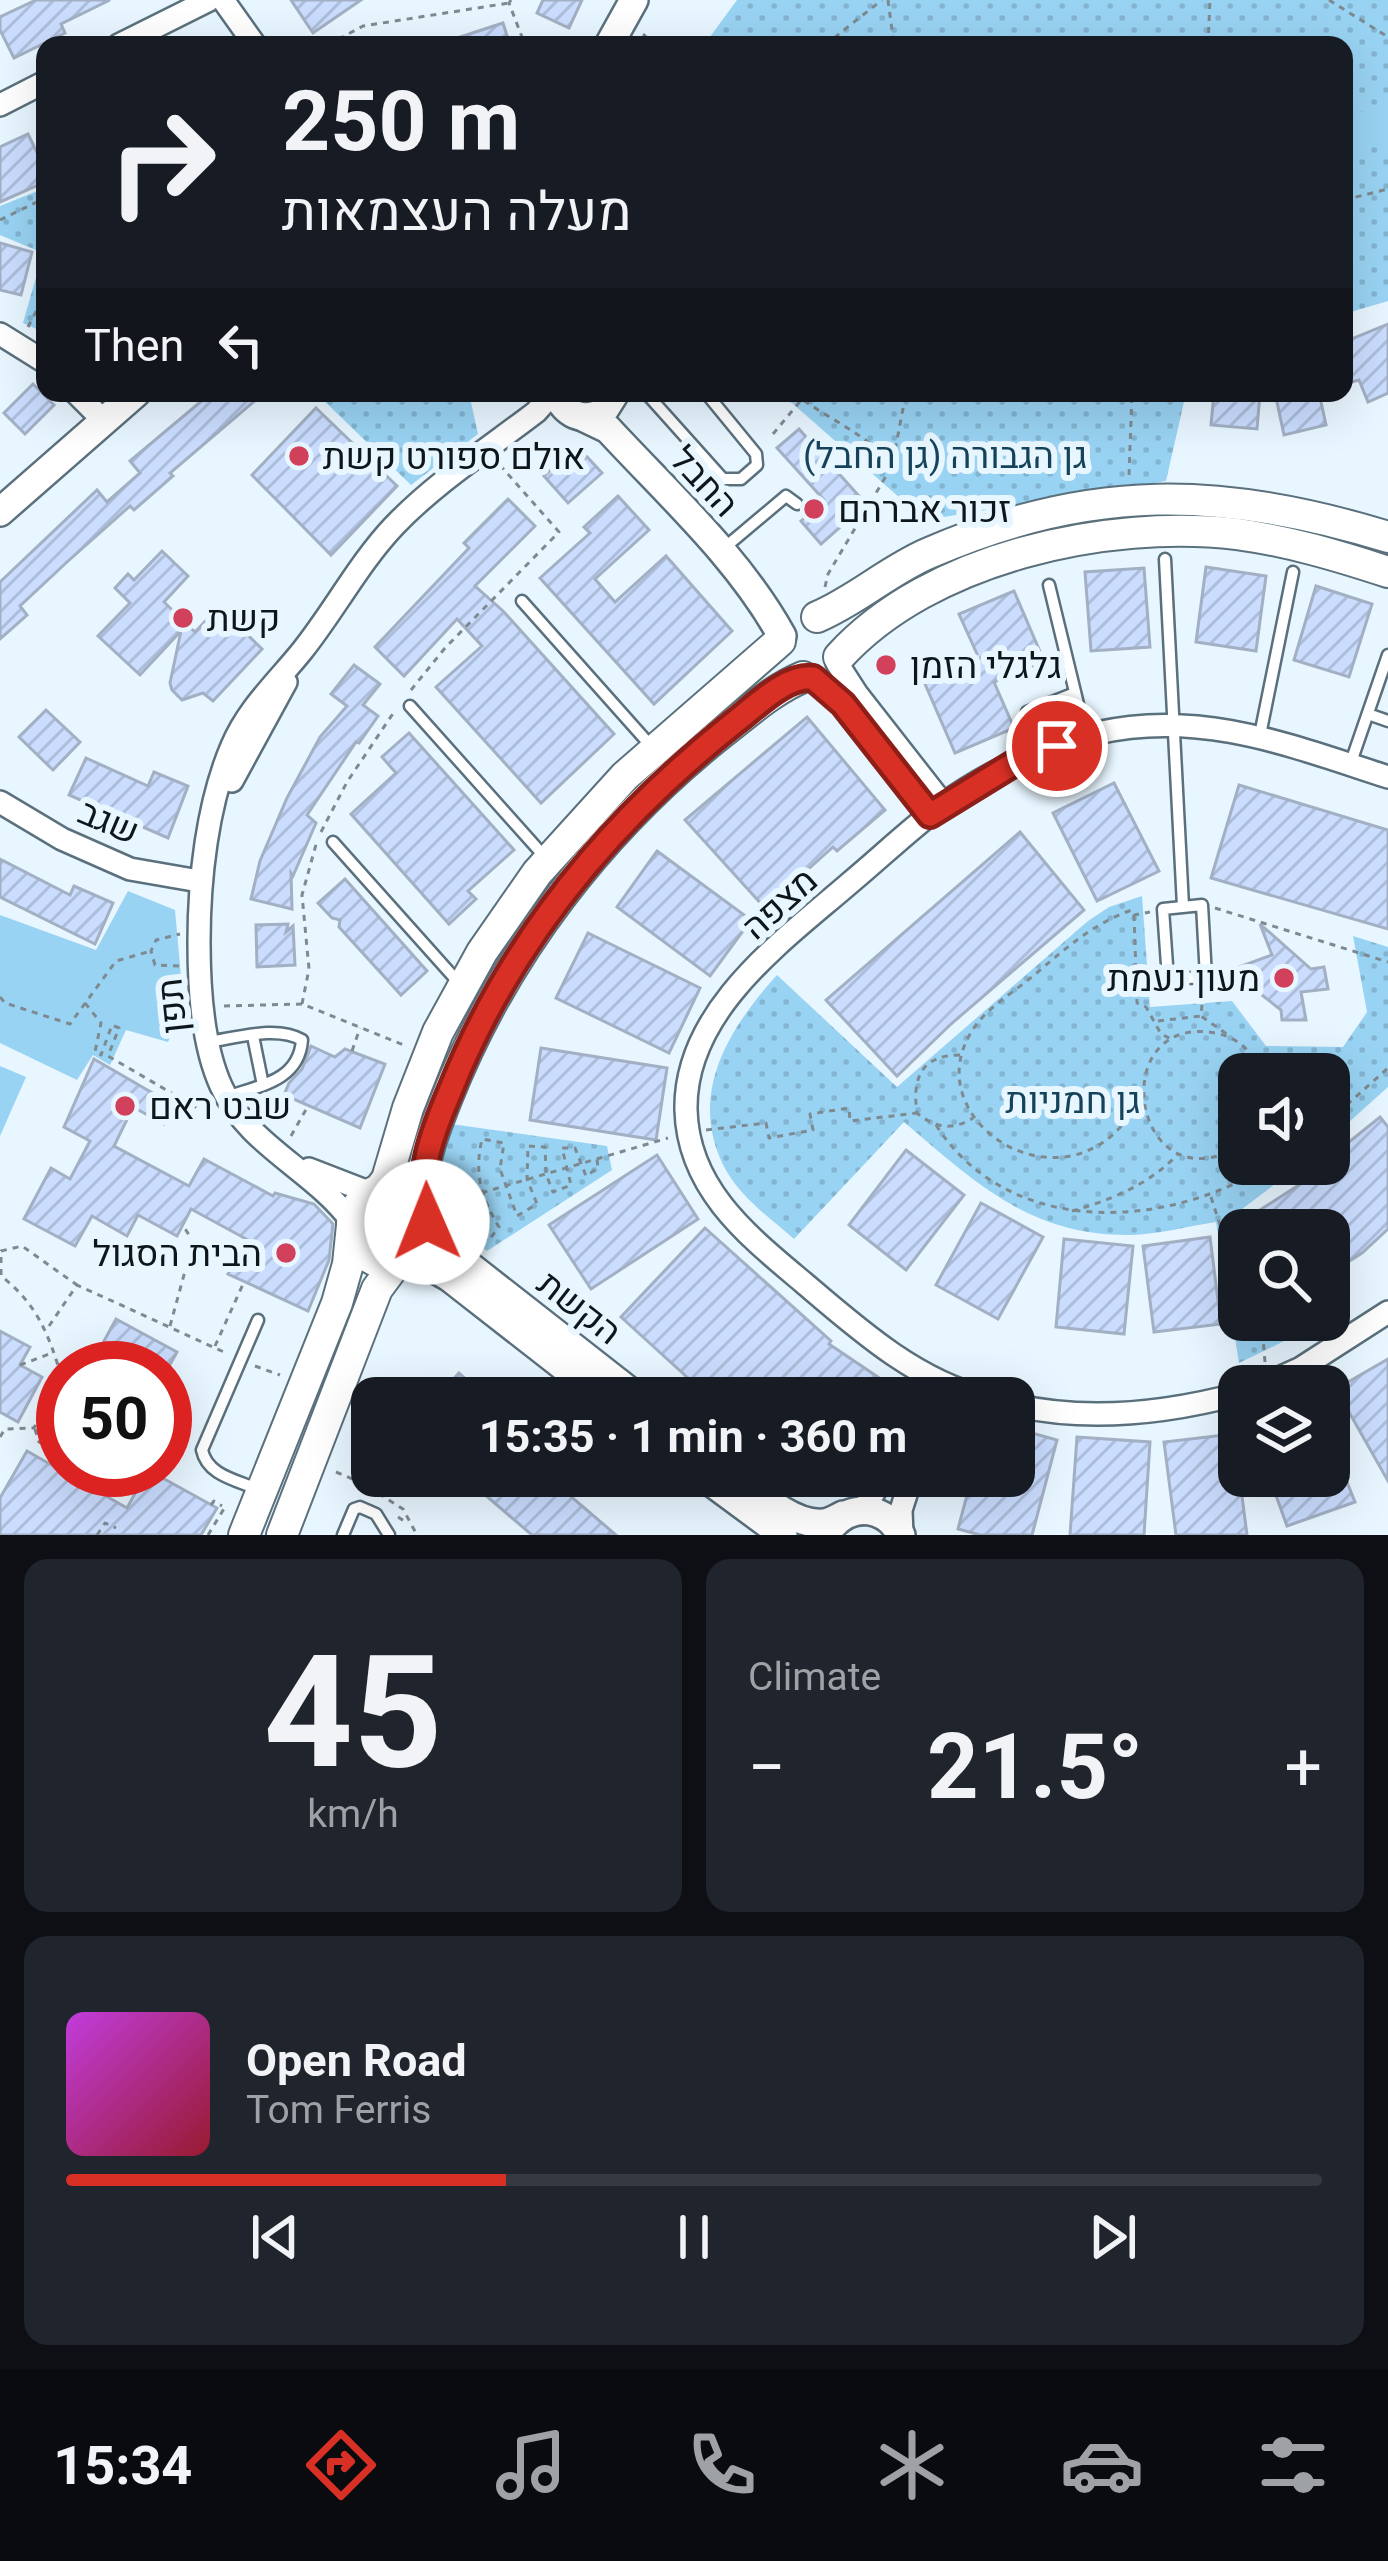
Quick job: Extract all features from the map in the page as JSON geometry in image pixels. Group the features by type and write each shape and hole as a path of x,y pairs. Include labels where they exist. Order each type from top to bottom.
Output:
{"main road":[{"path":"242,1524 337,1303 361,1201 386,1179 438,1032 462,987 548,860 653,749 781,638 791,623 909,562 995,526 1073,508 1129,500 1238,501 1310,514 1388,537"},
{"path":"282,1535 377,1289 400,1261 419,1249 432,1212 424,1169 438,1119 468,1046 510,969 562,893 678,770 748,713 823,669 867,629 939,585 1006,558 1079,540 1165,532 1234,534 1300,546 1388,572"},
{"path":"815,611 835,628 841,642 823,669"},
{"path":"781,638 785,665 823,669"},
{"path":"375,1192 399,1190 432,1212"},
{"path":"352,1224 362,1252 373,1259 400,1261"}],"street":[{"path":"137,36 209,0"},
{"path":"223,0 249,36"},
{"path":"614,36 634,0"},
{"path":"0,105 36,87"},
{"path":"10,339 36,356"},
{"path":"85,402 103,420"},
{"path":"0,512 125,402"},
{"name":"החבל","path":"579,407 749,583 775,604 815,611"},
{"name":"תפן","path":"352,1224 331,1197 263,1143 229,1102 208,1042 199,964 199,881 232,747 254,706 303,650 393,526 579,407"},
{"name":"החבל","path":"749,583 781,638"},
{"path":"823,669 843,704 937,810"},
{"name":"מצפה","path":"919,1377 740,1229 702,1178 686,1109 701,1043 720,1009 783,941 937,810 1013,764 1086,737 1135,727 1219,727 1260,735 1388,778"},
{"name":"שגב","path":"0,802 62,839 130,869 199,881"},
{"name":"תפן","path":"281,1155 375,1192"},
{"name":"הקשת","path":"432,1212 463,1261 611,1377"},
{"name":"הקשת","path":"400,1261 428,1265 449,1277 577,1377"},
{"path":"1306,1365 1388,1312"},
{"path":"1035,1407 1152,1412 1218,1398"},
{"path":"731,1497 783,1535"},
{"path":"765,1497 781,1509 824,1523 886,1516 902,1535"},
{"path":"844,1520 865,1497"},
{"path":"902,1535 905,1497"}],"lane":[{"path":"654,402 709,468 723,479 741,479 758,465 756,454 713,402"},
{"path":"721,551 786,496 797,504"},
{"path":"1165,559 1183,906"},
{"path":"1260,735 1293,572"},
{"path":"1048,585 1086,737"},
{"path":"522,601 653,749"},
{"path":"1350,765 1388,655"},
{"path":"1027,712 1075,693"},
{"path":"410,706 548,860"},
{"path":"1368,714 1388,721"},
{"path":"333,842 462,987"},
{"path":"1202,905 1206,977 1168,979 1163,909 1202,905"},
{"path":"208,1042 277,1034 302,1040 289,1073 229,1102"},
{"path":"253,1036 263,1085"},
{"path":"257,1489 214,1471 202,1450 258,1320"},
{"path":"344,1535 354,1510 360,1508 376,1514 389,1535"}],"path":[{"path":"836,36 885,0 892,36"},
{"path":"1208,36 1210,0"},
{"path":"1329,0 1388,37"},
{"path":"345,36 363,26 510,2 522,36"},
{"path":"1353,198 1388,189"},
{"path":"0,220 36,202"},
{"path":"10,339 36,306"},
{"path":"773,434 801,402"},
{"path":"806,402 876,445 883,455 896,450"},
{"path":"815,611 828,574 892,466 904,402"},
{"path":"1129,500 1132,402"},
{"path":"1202,905 1388,962"},
{"path":"1134,915 1163,909"},
{"path":"1173,1040 1161,1034 1146,1007 1137,1003 1132,910 1092,927 978,1022 959,1071 967,1106 1008,1150 1038,1157 1071,1156 1101,1145 1123,1128 1141,1096 1149,1064 1173,1040 1209,1032 1228,1036 1248,1053"},
{"path":"199,930 157,940 151,951 155,965 199,964"},
{"path":"0,997 5,1003 70,1024 116,961 151,951"},
{"path":"85,1003 100,1023 95,1052 101,1059 112,1025 119,1028 108,1057 136,1078 199,1109 229,1102"},
{"path":"204,1006 302,1004 404,1045"},
{"path":"1156,1021 1201,1016"},
{"path":"352,1052 360,1026"},
{"path":"917,1113 918,1072 933,1059 962,1055"},
{"path":"1350,1102 1388,1068"},
{"path":"1141,1096 1152,1130 1179,1152 1218,1156"},
{"path":"281,1155 308,1106"},
{"path":"432,1212 481,1193 690,1132 766,1123 770,1138 813,1130 810,1114 848,1108 850,1121 917,1113 950,1127 975,1116"},
{"path":"937,1125 953,1151 981,1174 1068,1212 1150,1211 1238,1185"},
{"path":"432,1212 459,1220 488,1241 500,1227 481,1193 477,1163 482,1139 504,1143 500,1169 518,1216 537,1204 527,1179 529,1146 545,1147 546,1174 553,1192 571,1186 562,1148 575,1148 586,1176 598,1168 597,1159"},
{"path":"1068,1212 1112,1200 1165,1168 1179,1152"},
{"path":"424,1169 437,1170 432,1212"},
{"path":"1210,1195 1218,1219"},
{"path":"169,1328 193,1242 183,1225"},
{"path":"50,1341 25,1294 1,1276 1,1251 22,1246 77,1285 194,1340"},
{"path":"214,1348 244,1282"},
{"path":"47,1330 77,1285"},
{"path":"20,1365 36,1359"},
{"path":"36,1424 36,1434"},
{"path":"0,1437 5,1429 34,1428"},
{"path":"311,1462 362,1483 403,1509 417,1535"},
{"path":"211,1505 214,1501 224,1507 242,1524 257,1489"},
{"path":"208,1535 224,1507"},
{"path":"398,1517 409,1522"},
{"path":"97,1535 105,1523 116,1528"}],"green space":[{"path":"737,0 1388,0 1388,301 1353,311 1353,36 711,36"},
{"path":"1388,105 1388,142 1353,151 1353,114"},
{"path":"36,192 36,250 0,235 0,206"},
{"path":"36,278 36,329 23,323"},
{"path":"325,402 471,402 478,434 411,485"},
{"name":"גן הגבורה (גן החבל)","path":"1184,402 1166,481 925,520 792,403"},
{"path":"128,891 175,910 184,1009 168,1042 126,1030 110,1065 93,1055 77,1080 0,1043 0,915 96,950"},
{"name":"גן חמניות","path":"1142,896 1150,1007 1232,1001 1266,1046 1343,1047 1367,1012 1353,936 1388,947 1388,1087 1350,1121 1350,1053 1218,1053 1218,1185 1274,1185 1242,1209 1218,1209 1218,1234 1216,1222 1133,1235 1064,1227 981,1185 904,1122 794,1239 734,1182 715,1145 711,1091 729,1042 777,975 897,1087 1109,907"},
{"path":"0,1066 26,1077 0,1136"},
{"path":"451,1124 607,1146 612,1170 487,1251 460,1229 445,1203 442,1163"},
{"name":"גן חמניות","path":"1235,1341 1284,1341 1239,1363"}],"building":[{"path":"36,0 110,0 61,24 65,33 59,36 36,36 36,47 14,58 0,30 0,17"},
{"path":"291,0 361,0 313,33"},
{"path":"543,0 582,0 569,28 537,13"},
{"path":"503,23 507,36 463,36"},
{"path":"28,134 36,150 36,186 0,202 0,147"},
{"path":"0,243 32,252 21,295 0,290"},
{"path":"1388,324 1388,393 1368,402 1359,380 1353,382 1353,338"},
{"path":"33,384 36,402 54,405 25,434 4,413"},
{"path":"200,402 253,402 134,510 130,506 67,562 20,606 27,615 0,639 0,582 97,490 107,502 140,473 130,461"},
{"path":"1213,402 1259,402 1257,429 1211,425"},
{"path":"1277,402 1321,402 1326,425 1284,435"},
{"path":"316,408 397,486 331,555 252,475"},
{"path":"799,429 866,504 821,544 801,521 824,500 777,448"},
{"path":"577,446 602,473 568,503 544,476"},
{"path":"618,496 649,530 595,579 615,602 666,556 732,631 654,704 540,578 590,533 584,527"},
{"path":"508,499 535,526 475,586 614,734 541,803 436,687 482,646 457,619 404,676 375,647 469,548 464,543"},
{"path":"162,551 188,576 164,602 195,632 219,607 262,649 213,701 203,693 182,700 172,690 181,631 140,675 98,636 130,603 115,588 128,574 134,580"},
{"path":"1206,567 1266,576 1256,651 1196,642"},
{"path":"1144,568 1150,647 1091,651 1085,572"},
{"path":"1316,586 1372,604 1349,677 1294,660"},
{"path":"1014,591 1044,661 994,682 1014,728 955,753 922,677 977,654 959,614"},
{"path":"354,665 380,684 363,705 378,716 307,815 316,823 293,876 291,873 292,909 251,899 260,861 287,798 320,737 347,706 331,694"},
{"path":"46,710 80,742 53,770 19,737"},
{"path":"807,717 885,810 837,851 833,847 765,908 685,820"},
{"path":"409,733 514,850 468,891 476,899 449,924 351,814 396,773 382,757"},
{"path":"86,758 148,786 154,772 188,786 168,838 69,795"},
{"path":"1114,783 1159,871 1097,901 1053,813"},
{"path":"1239,785 1388,830 1388,929 1211,878"},
{"path":"1020,832 1084,910 897,1076 826,1000"},
{"path":"657,851 751,920 710,976 617,907"},
{"path":"0,859 70,895 74,886 113,903 95,944 0,897"},
{"path":"345,879 427,971 401,995 339,927 340,920 318,903"},
{"path":"288,924 286,932 293,926 295,965 257,967 256,925"},
{"name":"מעון נעמת","path":"1260,924 1311,969 1324,967 1328,989 1301,992 1306,1020 1282,1020 1281,1010 1253,988 1243,987 1239,967 1272,955"},
{"path":"588,933 700,988 669,1053 556,998"},
{"path":"311,1046 335,1057 345,1049 385,1064 360,1128 284,1095"},
{"path":"541,1048 667,1068 656,1140 530,1120"},
{"path":"94,1059 175,1106 164,1124 133,1107 114,1146 189,1186 204,1159 273,1196 314,1204 333,1224 329,1260 308,1311 228,1274 248,1240 191,1209 177,1236 138,1215 127,1236 92,1216 75,1246 24,1219 51,1168 70,1179 90,1141 64,1127"},
{"path":"1380,1117 1388,1127 1388,1229 1350,1261 1350,1209 1261,1209 1299,1185 1350,1185 1350,1141"},
{"path":"906,1150 964,1195 906,1270 849,1225"},
{"path":"657,1155 698,1219 591,1289 549,1225"},
{"path":"981,1203 1043,1237 998,1319 936,1285"},
{"path":"705,1228 829,1344 878,1377 687,1377 621,1317"},
{"path":"1210,1237 1218,1324 1154,1332 1143,1246"},
{"path":"1064,1239 1133,1246 1124,1334 1056,1327"},
{"path":"116,1319 157,1341 104,1341"},
{"path":"0,1331 30,1347 20,1365 36,1374 36,1388 18,1422 0,1412"},
{"path":"1388,1359 1388,1481 1350,1414 1350,1381"},
{"path":"1035,1434 1057,1440 1032,1535 980,1535 958,1529 966,1497 1035,1497"},
{"path":"1218,1436 1218,1497 1242,1497 1247,1535 1176,1535 1164,1442"},
{"path":"1077,1437 1150,1442 1144,1535 1070,1535"},
{"path":"27,1451 36,1456 36,1497 108,1497 127,1508 133,1497 192,1494 217,1508 201,1535 0,1535 0,1498"},
{"path":"1350,1490 1355,1502 1287,1526 1277,1497 1350,1497"},
{"path":"488,1497 572,1497 616,1535 532,1535"}],"place":[{"name":"אולם ספורט קשת","path":"299,456"},
{"name":"זכור אברהם","path":"814,509"},
{"name":"קשת","path":"183,618"},
{"name":"גלגלי הזמן","path":"886,665"},
{"name":"מעון נעמת","path":"1284,978"},
{"name":"שבט ראם","path":"125,1106"},
{"name":"הבית הסגול","path":"286,1253"}],"route":[{"path":"427,1222 422,1181 438,1119 468,1046 510,969 562,893 621,826 678,770 748,713 794,681 813,678 843,704 930,815 1013,764 1057,746"}]}
